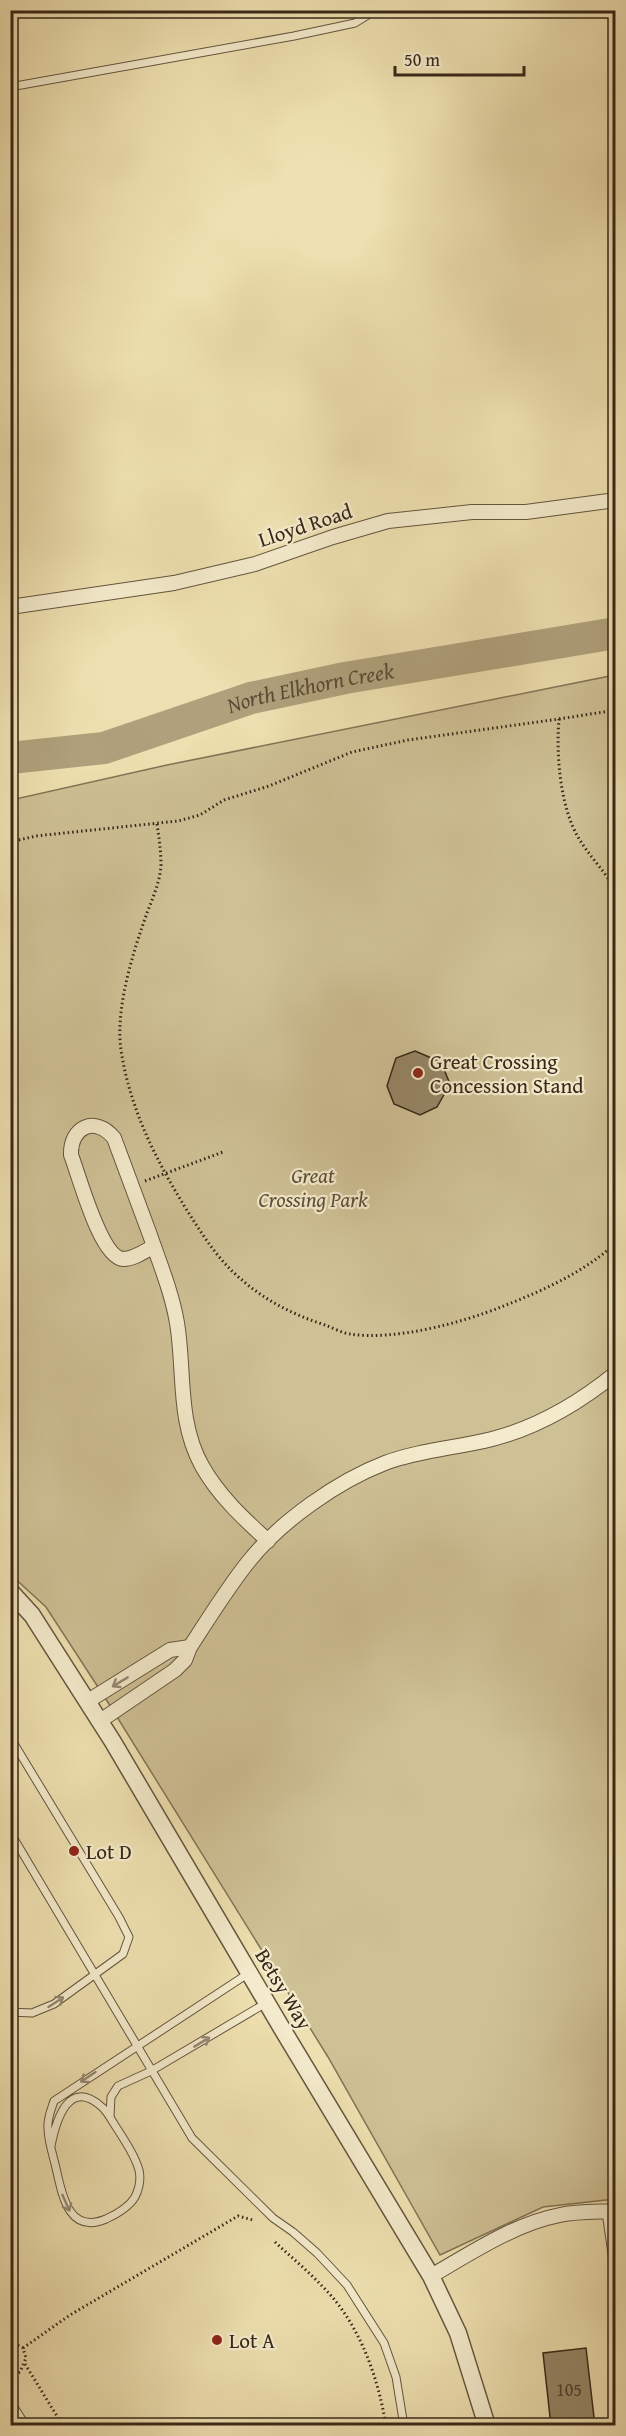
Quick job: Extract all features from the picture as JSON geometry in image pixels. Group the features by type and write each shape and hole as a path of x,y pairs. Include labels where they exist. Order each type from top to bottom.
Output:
{"street":[{"name":"Lloyd Road","path":"10,607 174,583 255,564 388,521 472,512 526,512 615,500"},
{"path":"154,1246 124,1259 115,1256 107,1247 98,1229 71,1155 71,1143 77,1133 87,1126 95,1125 107,1129 114,1138 154,1246 177,1324 183,1404 189,1432 201,1465 225,1501 268,1541"},
{"path":"100,1721 175,1670 185,1660 190,1647 250,1560 288,1521 330,1491 385,1463 444,1447 493,1439 547,1420 591,1393 615,1373"},
{"name":"Betsy Way","path":"10,1591 32,1615 88,1701 266,2003 431,2276 458,2333 487,2426"},
{"path":"88,1701 170,1650 190,1647"},
{"path":"140,1669 152,1686"},
{"path":"431,2276 522,2228 560,2215 611,2211"}],"lane":[{"path":"10,87 356,23 376,10"},
{"path":"10,1737 129,1937 128,1946 123,1954 54,2004 26,2015 10,2012"},
{"path":"10,1832 192,2138 273,2218 317,2253 347,2285 384,2343 396,2377 404,2426"},
{"path":"51,2146 55,2125 62,2108 68,2102 82,2098 93,2100 104,2109 133,2154 140,2182 130,2203 107,2218 87,2222 75,2217 66,2207 51,2146 47,2127 54,2102 249,1973"},
{"path":"112,2121 109,2107 116,2088 125,2081 151,2071 266,2003"},
{"path":"611,2211 615,2282"},
{"path":"10,2401 26,2426"}],"path":[{"path":"10,842 46,835 178,821 200,815 224,800 269,786 351,752 408,740 615,710"},
{"path":"559,719 557,736 568,818 578,837 615,891"},
{"path":"157,824 161,866 156,893 147,913 131,971 119,1031 133,1102 165,1175 210,1246 241,1279 294,1315 350,1334 394,1334 440,1326 484,1314 529,1296 583,1269 615,1243"},
{"path":"132,1185 224,1152"},
{"path":"22,2348 70,2315 238,2216 253,2220"},
{"path":"275,2242 324,2288 357,2335 379,2387 386,2426"},
{"path":"10,2341 22,2348 26,2358 18,2374 10,2377"},
{"path":"25,2364 63,2426"}],"green space":[{"name":"Great Crossing Park","path":"615,675 615,2199 543,2207 440,2255 328,2057 109,1704 46,1607 11,1575 11,800 167,765"}],"building":[{"name":"Great Crossing Concession Stand","path":"415,1051 441,1062 450,1084 437,1107 420,1115 394,1104 387,1086 396,1058"},
{"path":"586,2348 595,2426 551,2426 543,2353"}],"waterway":[{"name":"North Elkhorn Creek","path":"10,758 104,748 251,698 345,678 616,633"}],"place":[{"name":"Great Crossing Concession Stand","path":"418,1073"},
{"name":"Lot D","path":"74,1851"},
{"name":"Lot A","path":"217,2340"}]}
